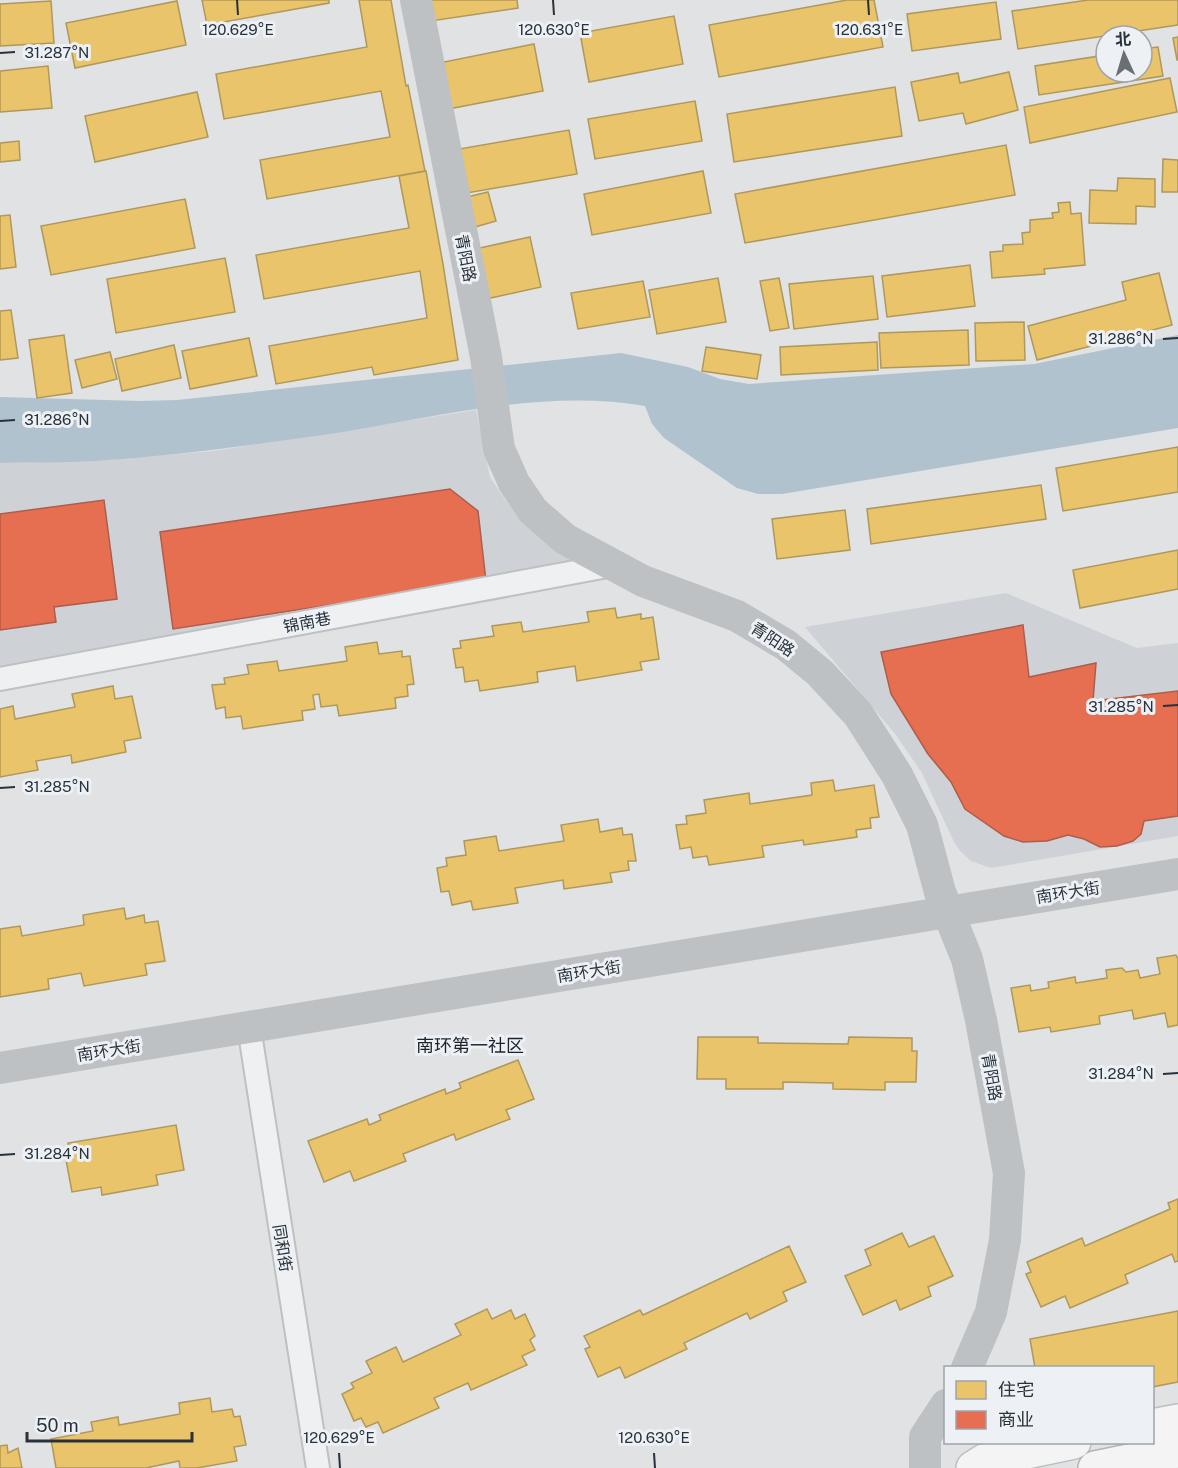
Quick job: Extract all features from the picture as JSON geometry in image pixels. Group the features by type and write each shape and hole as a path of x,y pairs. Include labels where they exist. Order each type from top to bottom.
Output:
{"main road":[{"path":"1154,1426 1178,1421"},
{"path":"973,1468 984,1461 1069,1444"},
{"path":"1095,1468 1178,1451"}],"street":[{"name":"青阳路","path":"416,0 486,357 499,449 514,483 533,511 565,539 643,581 736,616 786,645 820,673 858,714 897,775 922,825 940,892 967,959 981,1020 1009,1173 1005,1240 992,1312 968,1366"},
{"name":"锦南巷","path":"0,679 613,565"},
{"name":"南环大街","path":"0,1068 1178,874"},
{"name":"同和街","path":"249,1028 318,1468"},
{"path":"925,1468 925,1437 944,1407"}],"shaded area":[{"path":"476,410 490,477 504,498 515,512 583,564 0,668 0,463 95,461 213,451"},
{"path":"1006,593 1137,648 1178,643 1178,836 991,868 971,861 954,842 922,773 896,735 805,627"}],"water":[{"path":"1178,335 1178,428 782,494 758,494 737,488 664,438 652,424 645,406 606,401 527,403 487,407 330,434 154,456 83,462 0,463 0,397 177,400 621,353 688,367 720,379 749,384 1034,364"}],"building: 住宅":[{"path":"202,0 329,0 329,3 207,25"},
{"path":"359,0 391,0 406,86 408,85 425,171 267,199 260,160 390,137 381,91 224,119 216,74 367,47"},
{"path":"428,0 517,0 518,8 431,21"},
{"path":"847,0 874,0 883,47 719,77 709,25"},
{"path":"1088,0 1178,0 1178,25 1154,29 1154,24 1094,24 1094,38 1018,49 1012,11"},
{"path":"51,1 54,43 0,46 0,4"},
{"path":"177,1 186,45 75,68 66,23"},
{"path":"996,2 1001,39 912,51 907,14"},
{"path":"674,16 683,64 589,82 580,33"},
{"path":"1178,37 1178,60 1177,60 1173,38"},
{"path":"534,44 543,91 448,109 439,63"},
{"path":"1158,47 1163,76 1154,77 1154,48"},
{"path":"1094,57 1094,84 1111,84 1039,95 1035,66"},
{"path":"48,66 52,108 0,112 0,71"},
{"path":"1009,72 1018,110 966,124 963,113 919,121 911,82 958,73 960,83"},
{"path":"1170,78 1177,112 1030,143 1024,107 1140,84 1154,84 1154,81"},
{"path":"895,87 902,136 734,162 727,114"},
{"path":"197,92 208,137 95,162 85,116"},
{"path":"695,101 702,141 595,159 588,119"},
{"path":"569,130 577,174 467,193 459,149"},
{"path":"19,141 20,160 0,162 0,143"},
{"path":"1006,145 1015,195 745,243 735,194"},
{"path":"1163,159 1178,160 1178,192 1162,192"},
{"path":"426,171 458,360 374,375 372,367 276,384 269,346 427,318 420,271 264,299 256,255 409,228 399,176"},
{"path":"703,171 711,213 592,235 584,194"},
{"path":"1118,178 1155,179 1155,207 1136,206 1136,224 1089,223 1090,190 1117,191"},
{"path":"488,192 496,221 475,227 467,197"},
{"path":"185,199 195,248 51,275 41,226"},
{"path":"1070,202 1071,214 1081,213 1085,265 1044,269 1045,274 992,278 990,252 1003,251 1003,245 1023,244 1022,233 1030,232 1030,220 1053,218 1052,213 1059,212 1058,203"},
{"path":"10,215 16,267 0,269 0,216"},
{"path":"530,237 541,287 486,299 475,249"},
{"path":"225,258 235,312 116,333 107,279"},
{"path":"970,265 975,306 887,317 882,276"},
{"path":"1159,273 1172,325 1037,360 1028,326 1126,300 1122,282"},
{"path":"873,276 878,319 794,329 789,284"},
{"path":"718,278 726,322 657,334 649,290"},
{"path":"779,278 789,328 770,331 760,281"},
{"path":"643,281 650,317 578,329 571,293"},
{"path":"11,310 18,358 0,360 0,311"},
{"path":"1024,322 1025,360 976,361 975,323"},
{"path":"968,330 969,365 881,368 879,333"},
{"path":"64,335 72,393 37,398 29,340"},
{"path":"249,338 257,376 190,389 182,351"},
{"path":"877,342 878,370 781,375 780,347"},
{"path":"174,345 181,378 122,391 115,359"},
{"path":"706,347 761,355 757,379 702,371"},
{"path":"110,352 117,379 82,388 75,360"},
{"path":"1178,447 1178,492 1063,511 1056,468"},
{"path":"1041,485 1046,519 871,544 867,509"},
{"path":"845,510 850,550 777,559 772,519"},
{"path":"1178,550 1178,589 1080,608 1073,570"},
{"path":"615,608 617,618 641,614 641,619 653,617 659,659 640,662 642,670 577,681 575,666 537,672 538,682 480,691 478,680 465,682 463,667 456,668 453,649 461,648 460,641 494,636 492,626 521,622 523,632 589,622 587,612"},
{"path":"377,642 379,654 402,651 402,657 410,656 414,684 407,685 408,696 395,698 396,708 339,716 337,705 321,707 319,694 313,695 315,709 302,711 303,720 243,729 241,716 226,718 225,707 216,709 212,685 225,684 224,678 249,674 247,665 277,661 279,671 347,661 345,647"},
{"path":"113,686 115,699 132,696 141,738 124,741 126,752 72,763 71,755 36,761 38,770 0,777 0,709 13,706 15,719 75,707 72,694"},
{"path":"833,780 835,791 874,785 879,817 870,818 871,828 856,830 857,837 804,845 803,840 762,846 764,857 709,865 707,856 693,858 691,847 680,849 676,825 687,824 686,816 706,813 704,800 749,793 750,804 812,795 811,783"},
{"path":"598,819 600,832 622,828 623,835 632,834 636,861 628,861 629,870 610,873 612,882 564,889 563,880 515,888 518,903 473,910 471,901 452,905 449,891 441,892 437,868 447,866 446,858 466,855 464,841 496,836 499,851 564,841 561,825"},
{"path":"124,908 126,919 144,915 145,923 158,921 165,961 145,964 147,975 84,986 81,973 48,979 49,989 0,997 0,929 20,926 22,936 84,925 83,915"},
{"path":"1176,955 1178,959 1178,1025 1168,1027 1165,1013 1134,1019 1132,1010 1099,1016 1100,1024 1051,1032 1050,1027 1019,1032 1011,988 1030,985 1031,991 1049,988 1048,982 1075,977 1076,983 1107,978 1106,970 1122,968 1126,972 1138,970 1140,978 1160,974 1157,958"},
{"path":"698,1037 758,1037 758,1043 848,1044 849,1037 912,1038 912,1051 917,1051 916,1082 885,1082 885,1090 833,1089 833,1083 783,1082 783,1089 726,1089 726,1079 697,1079"},
{"path":"518,1060 534,1099 506,1110 510,1119 456,1140 454,1134 403,1154 406,1161 354,1181 350,1171 324,1182 308,1141 367,1119 369,1125 381,1120 379,1115 445,1089 446,1094 461,1088 459,1083"},
{"path":"176,1125 184,1170 156,1175 158,1185 102,1195 101,1187 72,1192 66,1160 71,1159 68,1143"},
{"path":"1178,1199 1178,1261 1175,1262 1172,1254 1125,1275 1128,1283 1070,1308 1065,1296 1041,1307 1026,1274 1031,1272 1027,1262 1082,1238 1085,1246 1170,1209 1168,1203"},
{"path":"902,1233 909,1247 934,1236 953,1276 928,1287 931,1296 900,1310 896,1300 863,1315 845,1276 871,1265 865,1250"},
{"path":"789,1246 806,1282 783,1292 787,1301 750,1319 747,1313 684,1343 687,1349 625,1378 620,1367 598,1377 585,1349 590,1347 584,1336 640,1310 643,1315"},
{"path":"487,1309 492,1319 511,1310 515,1319 525,1314 535,1336 530,1340 535,1350 522,1356 527,1365 471,1390 468,1383 434,1398 439,1408 383,1433 378,1422 366,1427 361,1418 354,1421 342,1394 354,1388 351,1383 372,1373 366,1361 396,1347 403,1362 461,1335 455,1324"},
{"path":"1178,1311 1178,1382 1154,1387 1154,1366 1035,1366 1030,1339"},
{"path":"210,1398 212,1412 232,1409 234,1417 240,1416 246,1445 234,1447 237,1461 197,1468 180,1468 179,1461 146,1468 56,1468 51,1439 93,1431 91,1422 118,1417 119,1425 180,1414 179,1403"},
{"path":"7,1445 8,1453 18,1448 22,1468 0,1468 0,1446"}],"building: 商业":[{"path":"450,489 478,511 486,581 173,629 160,532"},
{"path":"104,500 117,599 54,607 56,622 0,630 0,514"},
{"path":"1023,625 1029,677 1096,663 1093,701 1178,691 1178,816 1144,821 1141,834 1133,841 1117,846 1100,847 1084,839 1068,835 1047,841 1023,842 1004,836 965,809 951,782 928,754 891,694 881,652"}],"district":[{"name":"南环第一社区","path":"470,1046"}]}
